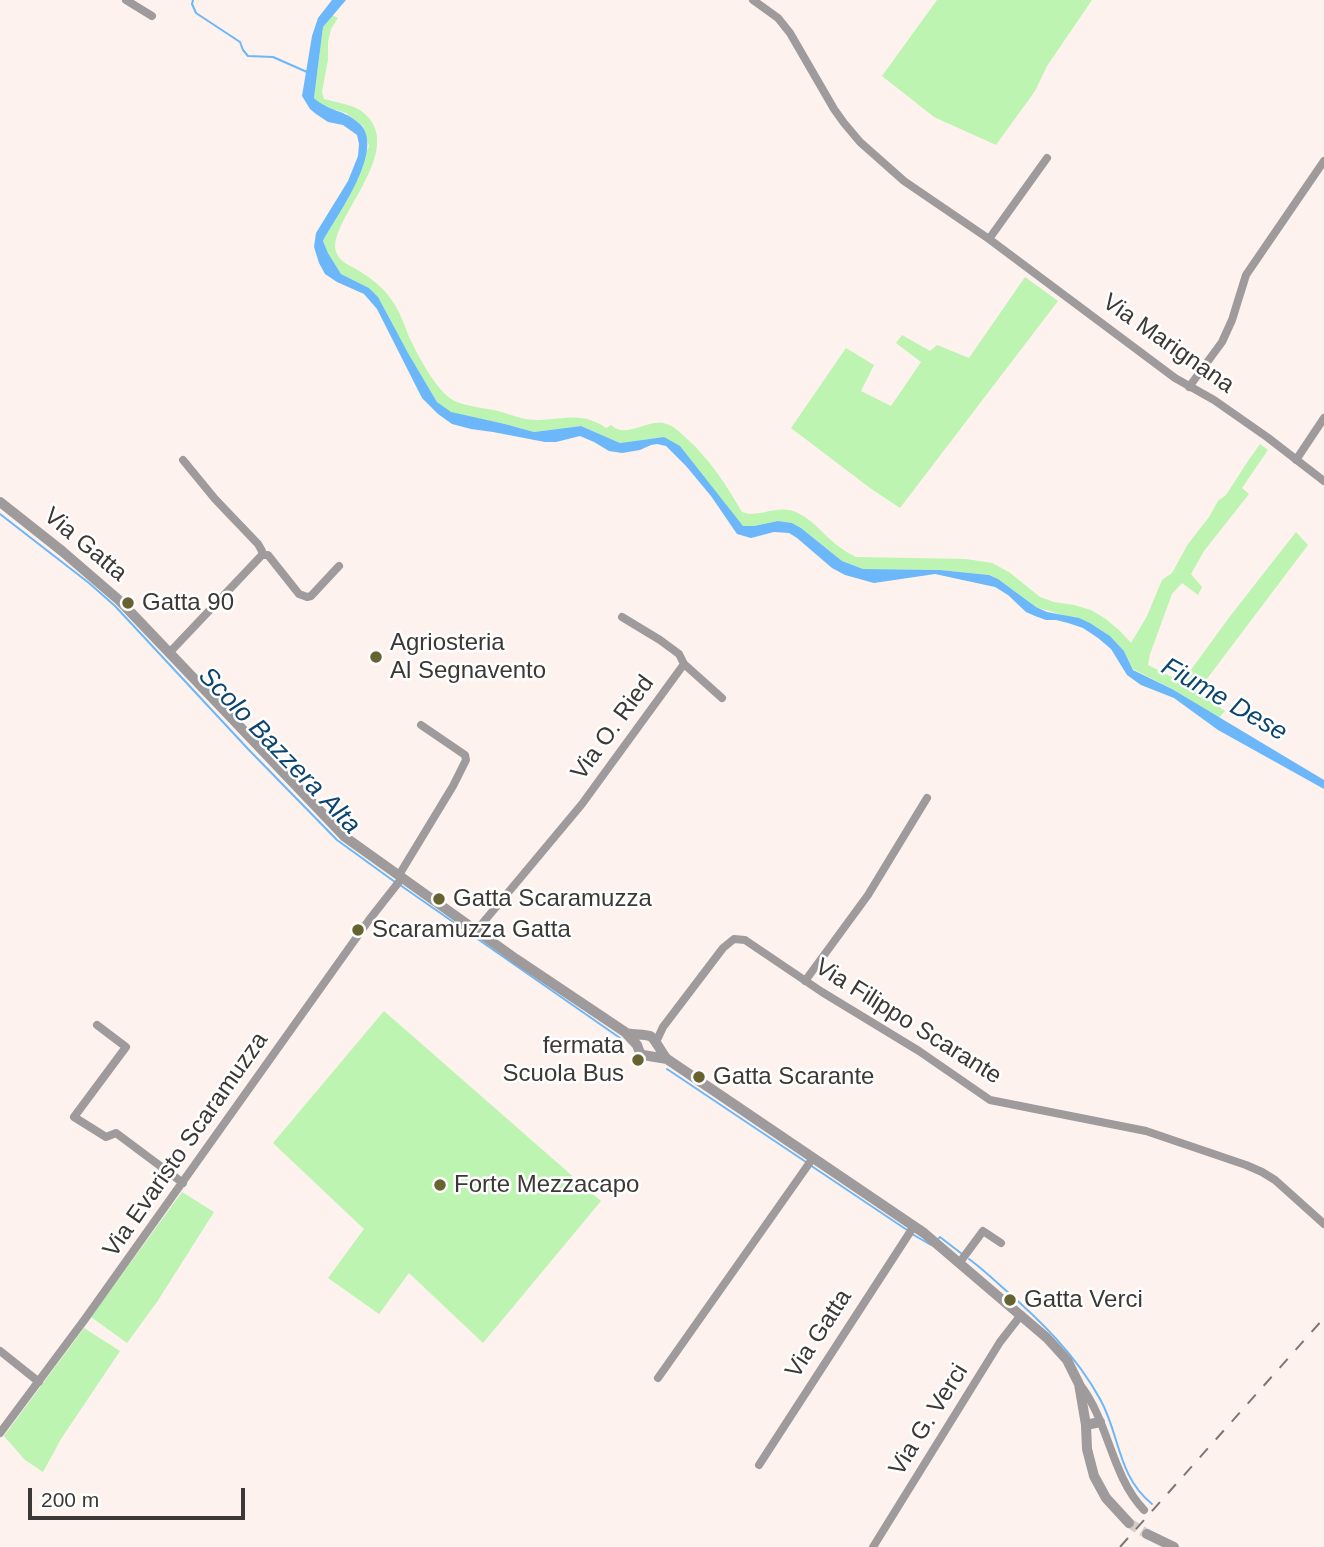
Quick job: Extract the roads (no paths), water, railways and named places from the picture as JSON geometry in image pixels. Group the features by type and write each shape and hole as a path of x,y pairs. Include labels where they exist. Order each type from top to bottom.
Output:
{"street":[{"path":"126,0 152,16"},
{"name":"Via Marignana","path":"753,0 778,18 790,33 834,109 860,142 904,181 989,239 1189,387 1228,409 1324,481"},
{"path":"989,239 1047,158"},
{"path":"1189,387 1222,342 1246,275 1324,161"},
{"path":"1296,460 1324,418"},
{"path":"183,460 215,499 258,544 262,555"},
{"name":"Via Gatta","path":"0,502 138,618 352,842 476,931 625,1032 643,1055 650,1056"},
{"path":"170,652 262,555 268,555 299,594 307,597 312,596 339,566"},
{"name":"Via O. Ried","path":"622,618 679,654 684,664 722,698"},
{"name":"Via O. Ried","path":"476,931 573,814 684,664"},
{"path":"400,877 466,760 465,755 421,725"},
{"path":"805,981 868,895 927,798"},
{"name":"Via Evaristo Scaramuzza","path":"0,1433 183,1183 400,877"},
{"name":"Via Filippo Scarante","path":"651,1040 723,948 734,940 749,941 805,981 919,1051 990,1100 1146,1131 1246,1164 1275,1180 1324,1224"},
{"path":"96,1025 126,1047 74,1117 106,1137 116,1133 183,1183"},
{"name":"Via Gatta","path":"625,1032 651,1040"},
{"path":"637,1045 638,1041 651,1040"},
{"path":"650,1056 654,1054 651,1040"},
{"path":"651,1040 667,1059 810,1162 960,1262 1058,1349 1088,1396 1130,1494 1144,1510"},
{"path":"650,1056 667,1059"},
{"path":"658,1378 810,1162"},
{"name":"Via Gatta","path":"759,1465 911,1230"},
{"path":"960,1262 983,1231 1001,1243"},
{"name":"Via G. Verci","path":"873,1547 1000,1342 1021,1315"},
{"path":"0,1351 39,1382"},
{"path":"1079,1384 1087,1449 1094,1476 1106,1498 1129,1523"},
{"path":"1086,1425 1100,1422"},
{"path":"1147,1534 1174,1547"}],"water":[{"path":"332,0 346,0 323,27 314,98 360,124 366,135 367,150 356,183 323,241 341,274 369,288 378,297 437,402 451,412 534,432 581,426 620,443 664,437 680,446 743,526 778,521 792,523 842,561 863,569 940,570 989,575 1036,607 1090,623 1110,636 1124,651 1133,670 1172,689 1324,780 1324,789 1218,730 1174,698 1141,685 1127,675 1111,649 1083,628 1056,620 1046,620 1026,612 995,587 935,574 874,583 845,575 832,568 789,533 774,532 751,538 737,534 711,496 666,446 657,444 622,453 609,451 580,436 545,442 471,429 452,424 438,414 422,398 377,309 364,294 325,274 314,247 316,233 348,181 358,156 359,144 357,135 343,125 328,122 316,114 302,96 312,36 318,18"}],"waterway":[{"path":"193,0 196,13 240,42 248,56 273,57 307,72"},
{"name":"Scolo Bazzera Alta","path":"0,514 115,606 337,840 395,882"},
{"name":"Scolo Bazzera Alta","path":"400,885 620,1038"},
{"name":"Scolo Bazzera Alta","path":"667,1069 806,1162"},
{"name":"Scolo Bazzera Alta","path":"810,1165 907,1230"},
{"name":"Scolo Bazzera Alta","path":"912,1234 931,1245"},
{"name":"Scolo Bazzera Alta","path":"939,1238 962,1254"},
{"name":"Scolo Bazzera Alta","path":"969,1259 1043,1325 1080,1368 1107,1412 1125,1468 1132,1481 1152,1504"}],"tunnel":[{"path":"1129,1523 1147,1534"}],"railway":[{"path":"1120,1547 1324,1318"}],"place":[{"name":"Gatta 90","path":"128,603"},
{"name":"Agriosteria Al Segnavento","path":"376,657"},
{"name":"Gatta Scaramuzza","path":"439,899"},
{"name":"Scaramuzza Gatta","path":"358,930"},
{"name":"fermata Scuola Bus","path":"638,1060"},
{"name":"Gatta Scarante","path":"699,1077"},
{"name":"Forte Mezzacapo","path":"440,1185"},
{"name":"Gatta Verci","path":"1010,1300"}],"water label":[{"name":"Fiume Dese","path":"1224,700"}]}
